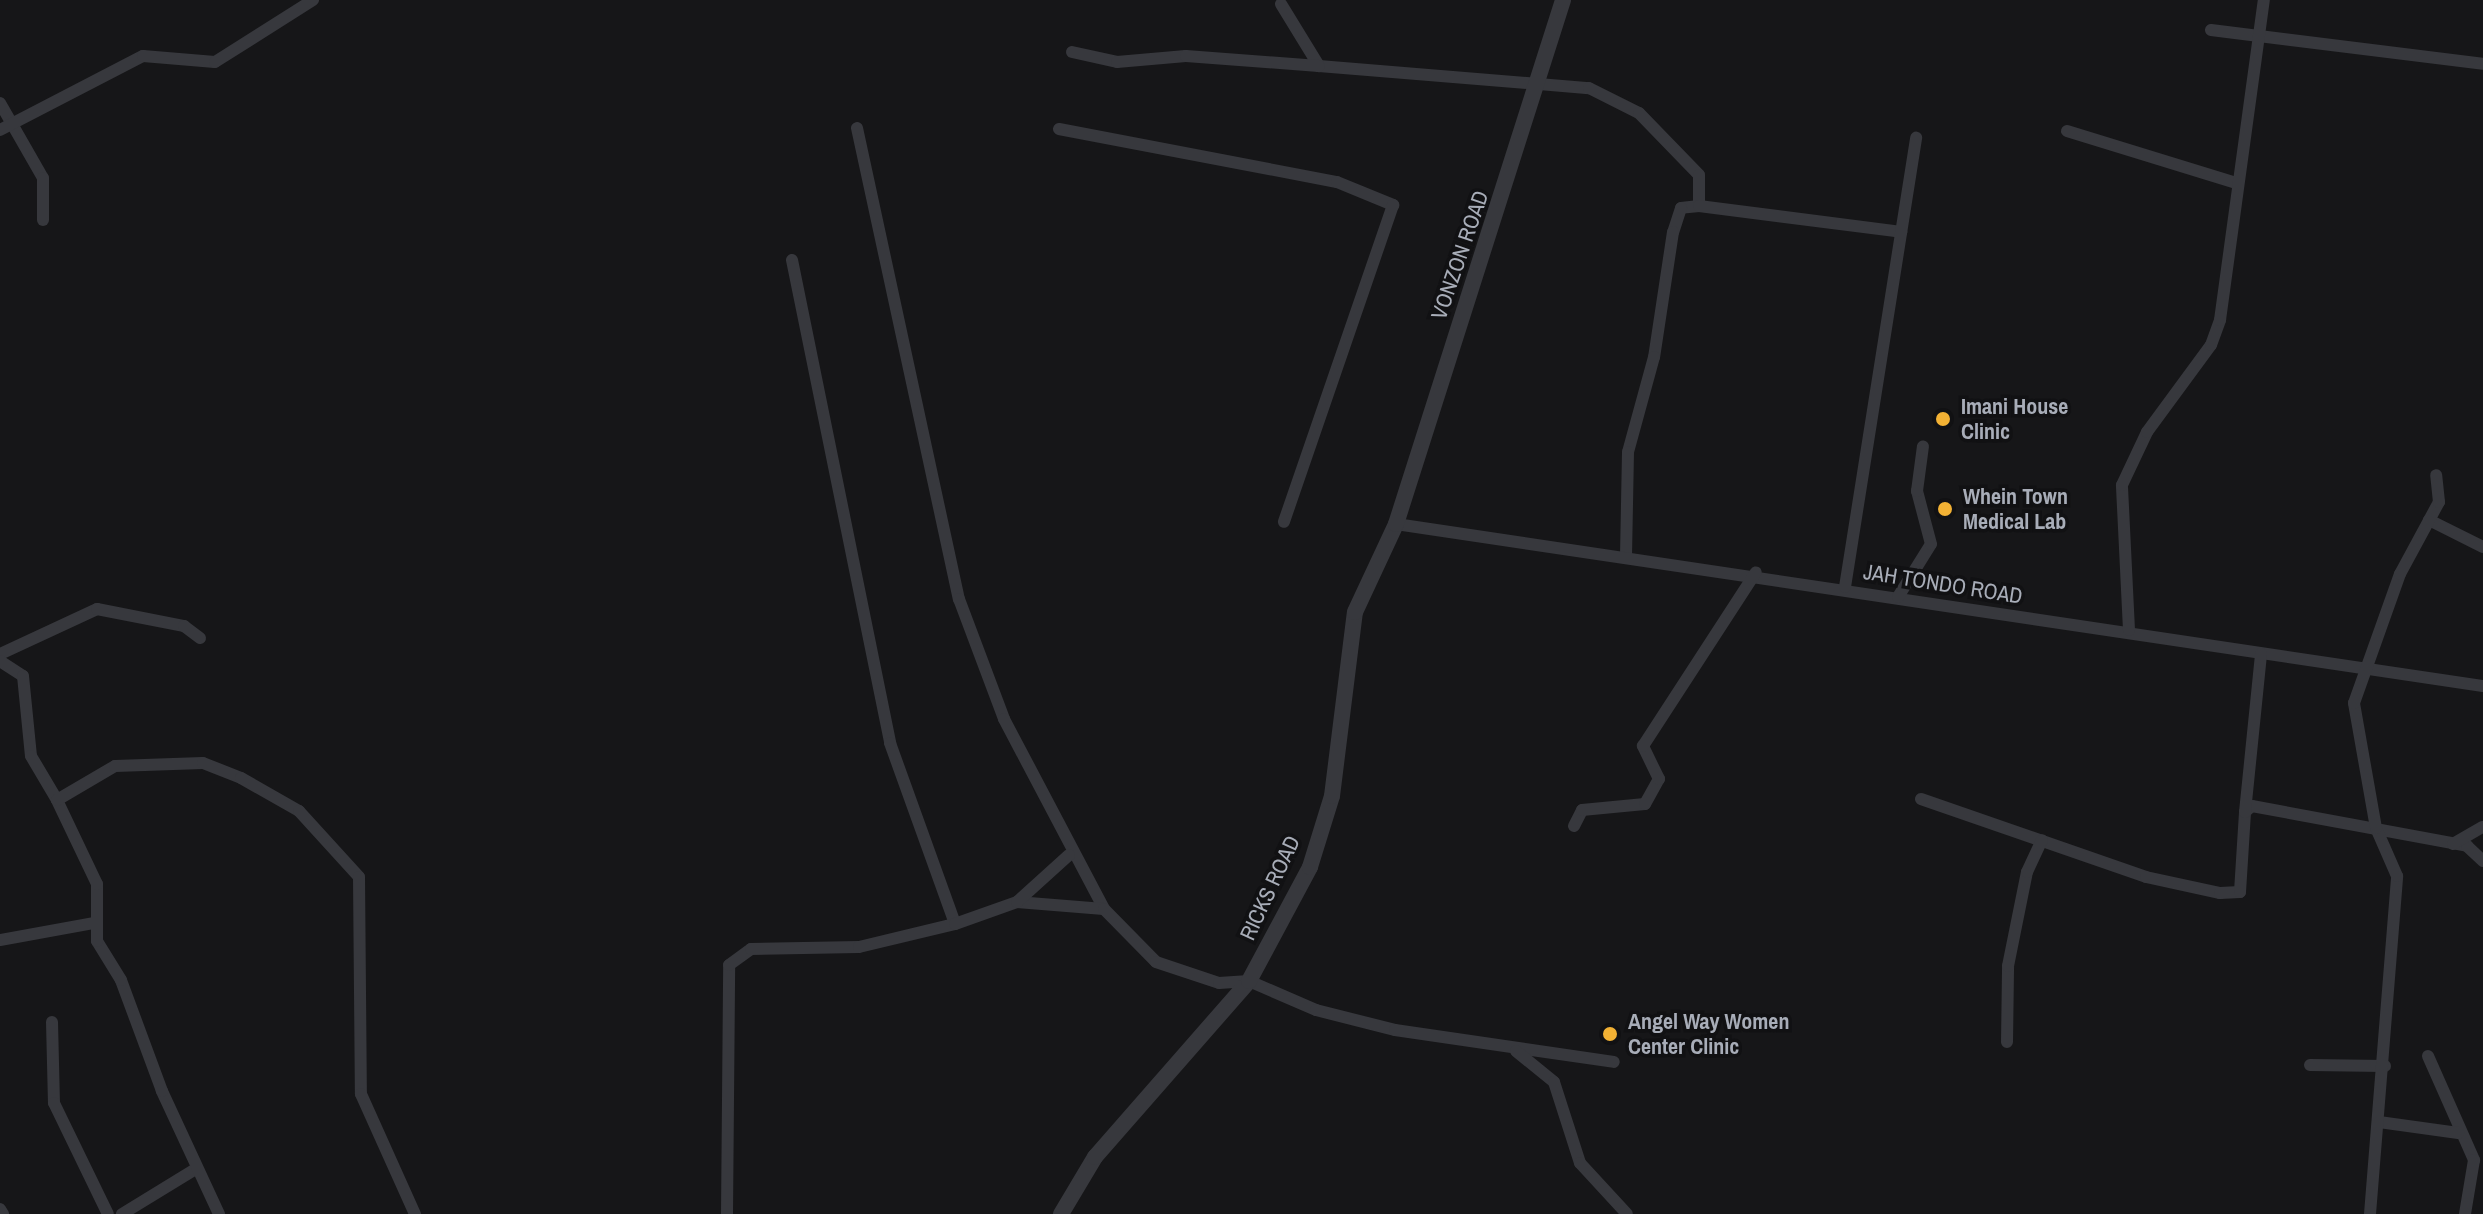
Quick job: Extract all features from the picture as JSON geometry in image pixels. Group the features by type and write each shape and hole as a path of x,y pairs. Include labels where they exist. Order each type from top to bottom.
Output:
{"street":[{"path":"6,126 143,56 215,62 313,0"},
{"name":"VONZON ROAD","path":"1396,524 1540,83 1563,0"},
{"path":"2129,630 2122,485 2147,432 2211,345 2264,0"},
{"path":"1281,4 1319,66"},
{"path":"2211,30 2483,64"},
{"path":"1072,52 1117,62 1186,56 1589,88 1639,113 1699,175 1699,206"},
{"path":"0,103 6,126 43,178 43,220"},
{"path":"857,128 946,556 1004,719 1069,855 1104,909 1156,962 1219,983 1249,981 1316,1010 1516,1051 1614,1062"},
{"path":"1059,129 1337,182 1393,205 1284,522"},
{"path":"2067,131 2236,183"},
{"path":"1845,587 1916,138"},
{"path":"1626,554 1628,452 1654,357 1673,232 1681,208 1699,206 1901,232"},
{"path":"792,260 890,743 955,924"},
{"path":"1898,597 1931,544 1917,491 1923,446"},
{"path":"2370,1214 2385,1066 2397,876 2376,828 2354,703 2362,669 2439,502 2436,475"},
{"path":"2429,520 2483,547"},
{"name":"JAH TONDO ROAD","path":"1396,524 1756,572 1898,597 2129,630 2261,654 2483,686"},
{"name":"RICKS ROAD","path":"1061,1214 1095,1157 1249,981 1310,867 1332,796 1355,612 1396,524"},
{"path":"1574,826 1582,810 1645,804 1659,779 1643,746 1756,572"},
{"path":"0,654 97,609 184,626 200,638"},
{"path":"1921,799 2146,877 2240,892 2261,654"},
{"path":"0,661 23,676 31,756 57,800 97,884 94,923 219,1214"},
{"path":"57,800 115,766 203,763 299,811 334,842 359,877 361,1094 415,1214"},
{"path":"2245,812 2252,806 2376,828 2453,844 2483,861"},
{"path":"2453,844 2483,827"},
{"path":"2007,1042 2008,966 2027,872 2042,840"},
{"path":"727,1214 729,965 751,949 859,947 955,924 1017,902 1069,855"},
{"path":"1017,902 1104,909"},
{"path":"0,940 94,923"},
{"path":"52,1022 54,1103 108,1214"},
{"path":"1516,1051 1554,1082 1580,1163 1627,1214"},
{"path":"2428,1056 2458,1133 2474,1160 2465,1214"},
{"path":"2310,1065 2385,1066"},
{"path":"2379,1122 2458,1133"},
{"path":"122,1214 197,1168"},
{"path":"0,1209 3,1214"}],"place":[{"name":"Imani House Clinic","path":"1943,419"},
{"name":"Whein Town Medical Lab","path":"1945,509"},
{"name":"Angel Way Women Center Clinic","path":"1610,1034"}]}
